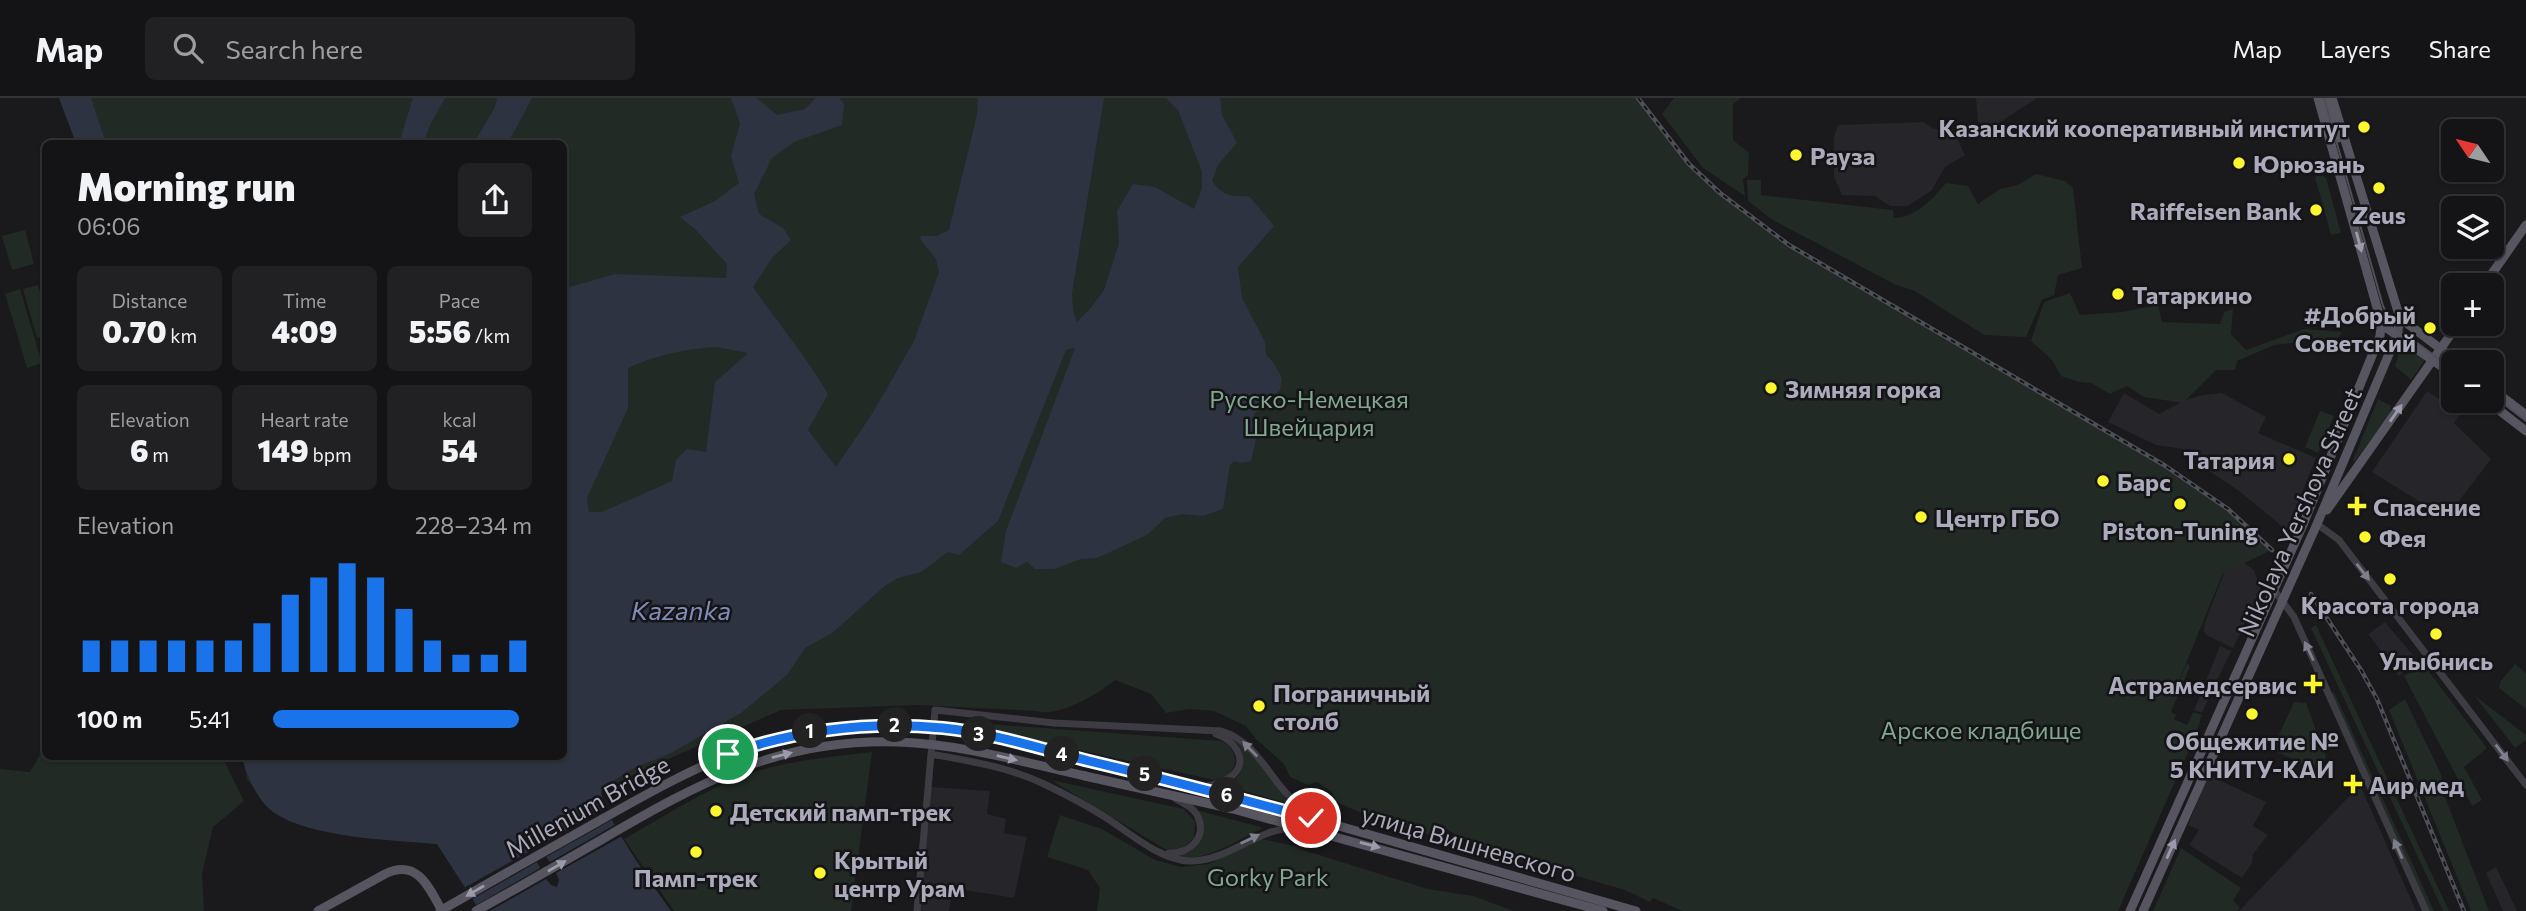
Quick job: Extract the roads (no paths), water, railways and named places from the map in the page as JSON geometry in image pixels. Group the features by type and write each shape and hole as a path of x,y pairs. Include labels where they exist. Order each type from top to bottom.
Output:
{"main road":[{"name":"Nikolaya Yershova Street","path":"2130,911 2274,590 2380,336 2381,324 2318,98"},
{"name":"Nikolaya Yershova Street","path":"2143,911 2318,521 2397,335 2400,318 2327,100"},
{"path":"2327,100 2334,153"},
{"path":"2492,273 2526,225"},
{"path":"2381,324 2400,318 2441,349"},
{"path":"2381,324 2441,365"},
{"path":"2318,521 2450,336"},
{"path":"2504,398 2526,415"},
{"path":"2503,413 2526,431"},
{"name":"Millenium Bridge","path":"441,911 674,778 728,754 785,736 876,725 945,729 1088,760"},
{"name":"Millenium Bridge","path":"476,911 699,784 739,767 813,748 872,742 934,745 970,750 1085,776"},
{"name":"улица Вишневского","path":"1088,760 1311,818 1636,911"},
{"name":"улица Вишневского","path":"1085,776 1166,793 1307,829 1603,911"},
{"path":"318,911 393,870 404,869 412,871 423,880 441,911"}],"street":[{"path":"2318,521 2339,540 2526,785"},
{"path":"2274,590 2294,617 2426,911"},
{"path":"916,911 935,710 1054,723 1221,731 1240,739 1311,818"},
{"path":"1199,730 1227,739 1236,748 1240,758 1240,764 1231,776 1217,784 1201,788"},
{"path":"931,754 1013,772 1042,783 1163,853 1189,861 1204,859 1270,831 1307,829"},
{"path":"1163,853 1174,854 1188,850 1199,837 1200,829 1194,811 1166,793"}],"water":[{"path":"59,98 91,98 105,140 75,140"},
{"path":"413,98 445,98 424,140 400,140"},
{"path":"497,98 532,98 510,140 476,140 495,107"},
{"name":"Kazanka","path":"731,98 757,98 777,115 805,109 816,98 839,98 844,104 842,125 794,142 772,158 754,194 759,214 783,228 791,240 772,258 753,287 828,394 808,430 836,467 872,414 914,341 939,272 936,259 920,239 921,236 936,236 949,230 977,115 978,98 1104,98 1072,293 1077,322 1104,290 1119,243 1117,211 1133,184 1155,187 1194,209 1202,188 1202,172 1178,110 1166,98 1220,98 1222,115 1237,143 1218,165 1212,181 1228,194 1249,196 1274,226 1238,267 1242,298 1265,342 1266,355 1282,378 1280,390 1254,414 1254,425 1258,431 1251,461 1234,461 1230,465 1223,509 1203,516 1182,514 1165,518 1147,535 1097,558 1081,559 1054,569 1035,569 1027,562 1016,568 1001,562 1006,531 1075,348 1066,350 998,521 959,555 948,552 921,572 898,578 886,585 832,633 805,648 787,675 741,713 671,753 632,769 602,788 602,798 617,830 671,911 480,911 437,844 329,832 289,821 273,812 253,787 243,760 567,760 567,288 615,274 726,278 727,264 696,230 680,217 715,201 739,183 731,156 740,123","holes":["716,347 748,353 715,382 706,452 687,449 676,460 672,481 602,512 589,512 587,498 628,408 628,368 660,356 693,349"]}],"tram line":[{"path":"2324,98 2383,306 2390,321 2398,329 2441,360"},
{"path":"2504,404 2526,421"}],"railway":[{"path":"1638,98 1689,164 1720,193 1789,245 2164,465 2228,509 2272,550"},
{"path":"2311,594 2377,699 2464,911"}],"place":[{"name":"Казанский кооперативный институт","path":"2364,127"},
{"name":"Рауза","path":"1796,155"},
{"name":"Юрюзань","path":"2239,163"},
{"name":"Zeus","path":"2379,188"},
{"name":"Raiffeisen Bank","path":"2316,210"},
{"name":"Татаркино","path":"2118,294"},
{"name":"#Добрый Советский","path":"2430,328"},
{"name":"Зимняя горка","path":"1771,388"},
{"name":"Татария","path":"2289,459"},
{"name":"Барс","path":"2103,481"},
{"name":"Piston-Tuning","path":"2180,504"},
{"name":"Спасение","path":"2357,506"},
{"name":"Центр ГБО","path":"1921,517"},
{"name":"Фея","path":"2365,537"},
{"name":"Красота города","path":"2390,579"},
{"name":"Улыбнись","path":"2436,634"},
{"name":"Астрамедсервис","path":"2313,684"},
{"name":"Пограничный столб","path":"1259,706"},
{"name":"Общежитие № 5 КНИТУ-КАИ","path":"2252,714"},
{"name":"Аир мед","path":"2353,784"},
{"name":"Детский памп-трек","path":"716,811"},
{"name":"Памп-трек","path":"696,852"},
{"name":"Крытый центр Урам","path":"820,873"}],"park label":[{"name":"Русско-Немецкая Швейцария","path":"1309,412"},
{"name":"Арское кладбище","path":"1981,729"},
{"name":"Gorky Park","path":"1268,876"}]}
